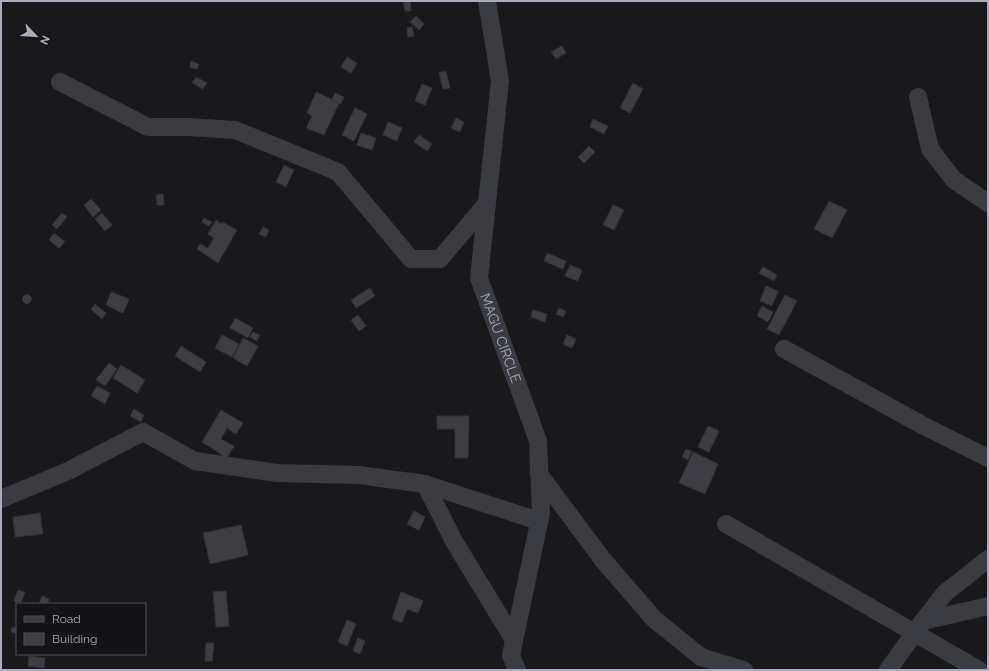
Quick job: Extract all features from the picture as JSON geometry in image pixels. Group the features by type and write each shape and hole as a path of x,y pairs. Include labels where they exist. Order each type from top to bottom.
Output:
{"street":[{"name":"MAGU CIRCLE","path":"487,1 500,81 479,278 538,441 541,513 511,654 517,670"},
{"path":"60,82 148,127 188,127 235,130 338,172 411,259 440,259 487,203"},
{"path":"918,97 930,149 954,180 988,203"},
{"path":"784,349 924,426 988,458"},
{"path":"1,499 68,472 143,432 194,461 278,473 359,475 425,484 539,521"},
{"path":"539,474 603,560 654,619 701,656 744,670"},
{"path":"425,484 455,543 514,640"},
{"path":"726,524 919,628 979,670"},
{"path":"888,670 945,593 988,559"},
{"path":"919,628 988,606"}],"building":[{"path":"403,1 410,1 411,11 405,11"},
{"path":"416,16 424,24 419,30 410,22"},
{"path":"412,27 414,36 408,37 407,28"},
{"path":"562,46 566,53 556,59 551,52"},
{"path":"347,57 357,63 351,73 341,67"},
{"path":"191,61 199,64 197,69 190,67"},
{"path":"446,71 450,88 443,89 439,73"},
{"path":"196,77 207,83 203,89 192,83"},
{"path":"633,83 643,89 630,113 620,108"},
{"path":"422,84 432,88 425,105 415,101"},
{"path":"316,92 339,103 324,135 306,128 312,116 307,113"},
{"path":"335,93 344,97 341,104 332,100"},
{"path":"355,108 367,114 354,141 342,135"},
{"path":"456,118 464,122 460,132 451,128"},
{"path":"593,119 608,126 604,134 590,127"},
{"path":"388,122 402,128 397,141 383,135"},
{"path":"361,133 376,138 372,150 357,145"},
{"path":"419,135 432,144 427,151 414,142"},
{"path":"589,146 595,152 584,163 578,157"},
{"path":"284,165 294,170 286,187 276,182"},
{"path":"163,194 164,205 157,205 156,195"},
{"path":"91,199 101,210 93,217 84,205"},
{"path":"829,201 847,210 832,238 814,229"},
{"path":"613,205 624,210 614,230 603,225"},
{"path":"62,213 67,217 57,229 52,225"},
{"path":"102,213 112,225 105,231 95,219"},
{"path":"204,218 212,222 209,226 202,222"},
{"path":"216,220 221,224 222,222 237,230 218,263 197,249 200,244 208,248 214,238 208,234"},
{"path":"263,227 269,230 266,237 259,234"},
{"path":"54,233 65,242 59,248 49,240"},
{"path":"547,253 566,261 563,269 544,261"},
{"path":"570,265 582,270 578,281 565,276"},
{"path":"763,267 777,275 774,281 759,273"},
{"path":"766,286 778,291 772,306 760,301"},
{"path":"370,288 375,296 356,308 351,300"},
{"path":"111,292 129,299 123,313 106,305"},
{"path":"27,294 32,299 27,304 22,299"},
{"path":"785,295 797,301 779,335 767,329"},
{"path":"95,304 106,313 102,319 91,309"},
{"path":"762,306 773,312 768,322 757,316"},
{"path":"559,308 566,311 563,317 556,314"},
{"path":"533,310 547,314 545,322 531,317"},
{"path":"358,315 366,326 359,331 351,320"},
{"path":"235,318 253,328 248,338 230,328"},
{"path":"253,332 260,335 257,341 250,337"},
{"path":"222,335 239,344 232,357 215,348"},
{"path":"567,335 576,339 572,348 563,344"},
{"path":"243,338 258,346 247,366 233,358"},
{"path":"181,346 206,362 200,372 175,356"},
{"path":"109,363 117,369 105,386 96,380"},
{"path":"121,365 145,380 137,393 113,378"},
{"path":"97,386 110,393 105,404 91,396"},
{"path":"134,409 144,415 141,422 130,416"},
{"path":"221,410 243,423 236,434 227,428 221,439 234,446 227,458 202,442"},
{"path":"437,416 469,416 468,458 455,458 455,429 437,429"},
{"path":"708,426 719,431 709,452 698,447"},
{"path":"686,449 692,451 688,460 682,457"},
{"path":"693,452 718,464 705,494 679,483"},
{"path":"414,511 425,517 419,530 407,524"},
{"path":"40,513 43,534 15,537 13,517"},
{"path":"241,525 248,555 210,564 203,533"},
{"path":"18,590 25,592 21,603 14,601"},
{"path":"226,591 229,626 216,627 213,592"},
{"path":"401,592 423,601 418,613 407,609 402,623 392,619"},
{"path":"42,596 49,599 47,603 39,603"},
{"path":"347,620 356,624 347,646 338,642"},
{"path":"14,627 16,628 16,632 14,633 11,630"},
{"path":"358,638 365,641 360,654 353,651"},
{"path":"206,643 214,643 212,661 205,661"},
{"path":"29,656 45,658 44,668 28,666"}]}
